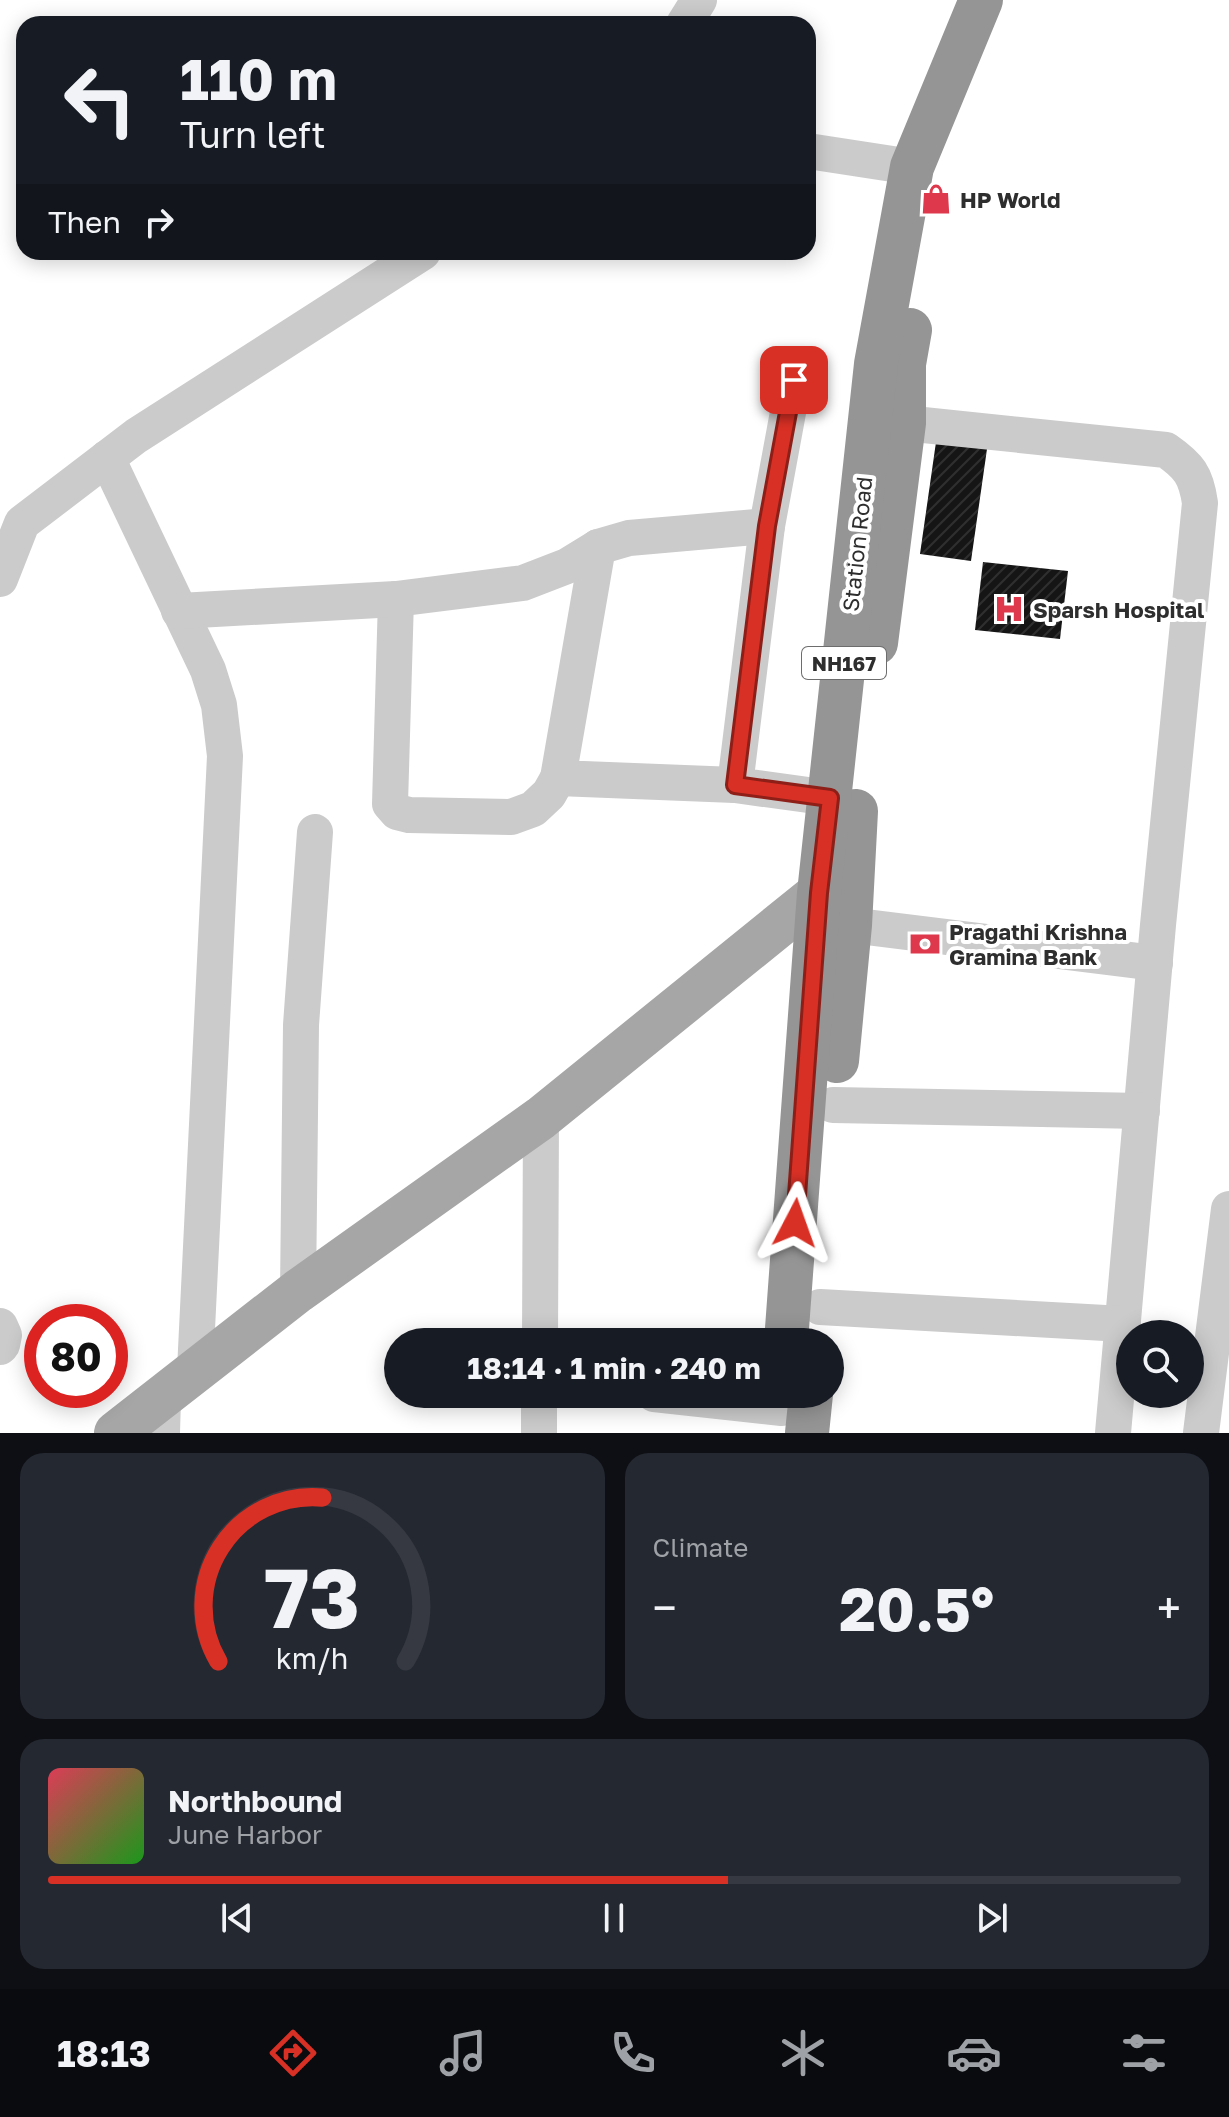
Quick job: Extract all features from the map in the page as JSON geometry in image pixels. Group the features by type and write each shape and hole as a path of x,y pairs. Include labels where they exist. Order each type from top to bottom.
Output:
{"highway":[{"name":"Station Road","path":"787,1328 819,893 876,364 912,167 981,0"},
{"name":"Station Road","path":"818,1324 833,1105 850,925 856,799 904,423 904,364 939,171 984,52 1009,0"}],"main road":[{"path":"116,1433 162,1416 195,1370 298,1291 541,1118 819,893 853,860"}],"street":[{"path":"816,152 912,167"},
{"path":"0,579 11,524 136,436 411,260"},
{"path":"735,785 767,526 794,380"},
{"path":"904,423 1166,450 1185,463 1197,482 1200,503 1123,1320"},
{"path":"107,458 208,670 219,705 225,756 195,1370"},
{"path":"179,611 396,599 523,583 567,566 598,547 629,538 767,526"},
{"path":"396,599 390,804 397,812 409,815 511,817 533,809 549,794 558,778 598,547"},
{"path":"558,778 735,785 830,798"},
{"path":"298,1291 301,1025 315,832"},
{"path":"850,925 1155,963"},
{"path":"833,1105 1142,1111"},
{"path":"540,1328 541,1118"},
{"path":"1201,1433 1229,1212"},
{"path":"818,1324 1116,1324"},
{"path":"0,1326 4,1335 0,1347"},
{"path":"1113,1433 1116,1400"},
{"path":"539,1408 539,1433"},
{"path":"761,1408 792,1412"}],"building":[{"path":"937,435 988,442 971,561 920,554"},
{"path":"983,562 1068,571 1060,639 975,630"}],"place":[{"name":"HP World","path":"936,199"},
{"name":"Sparsh Hospital","path":"1009,609"},
{"name":"Pragathi Krishna Gramina Bank","path":"925,944"}],"route":[{"path":"794,380 767,526 735,785 830,798 819,893 795,1223"}]}
